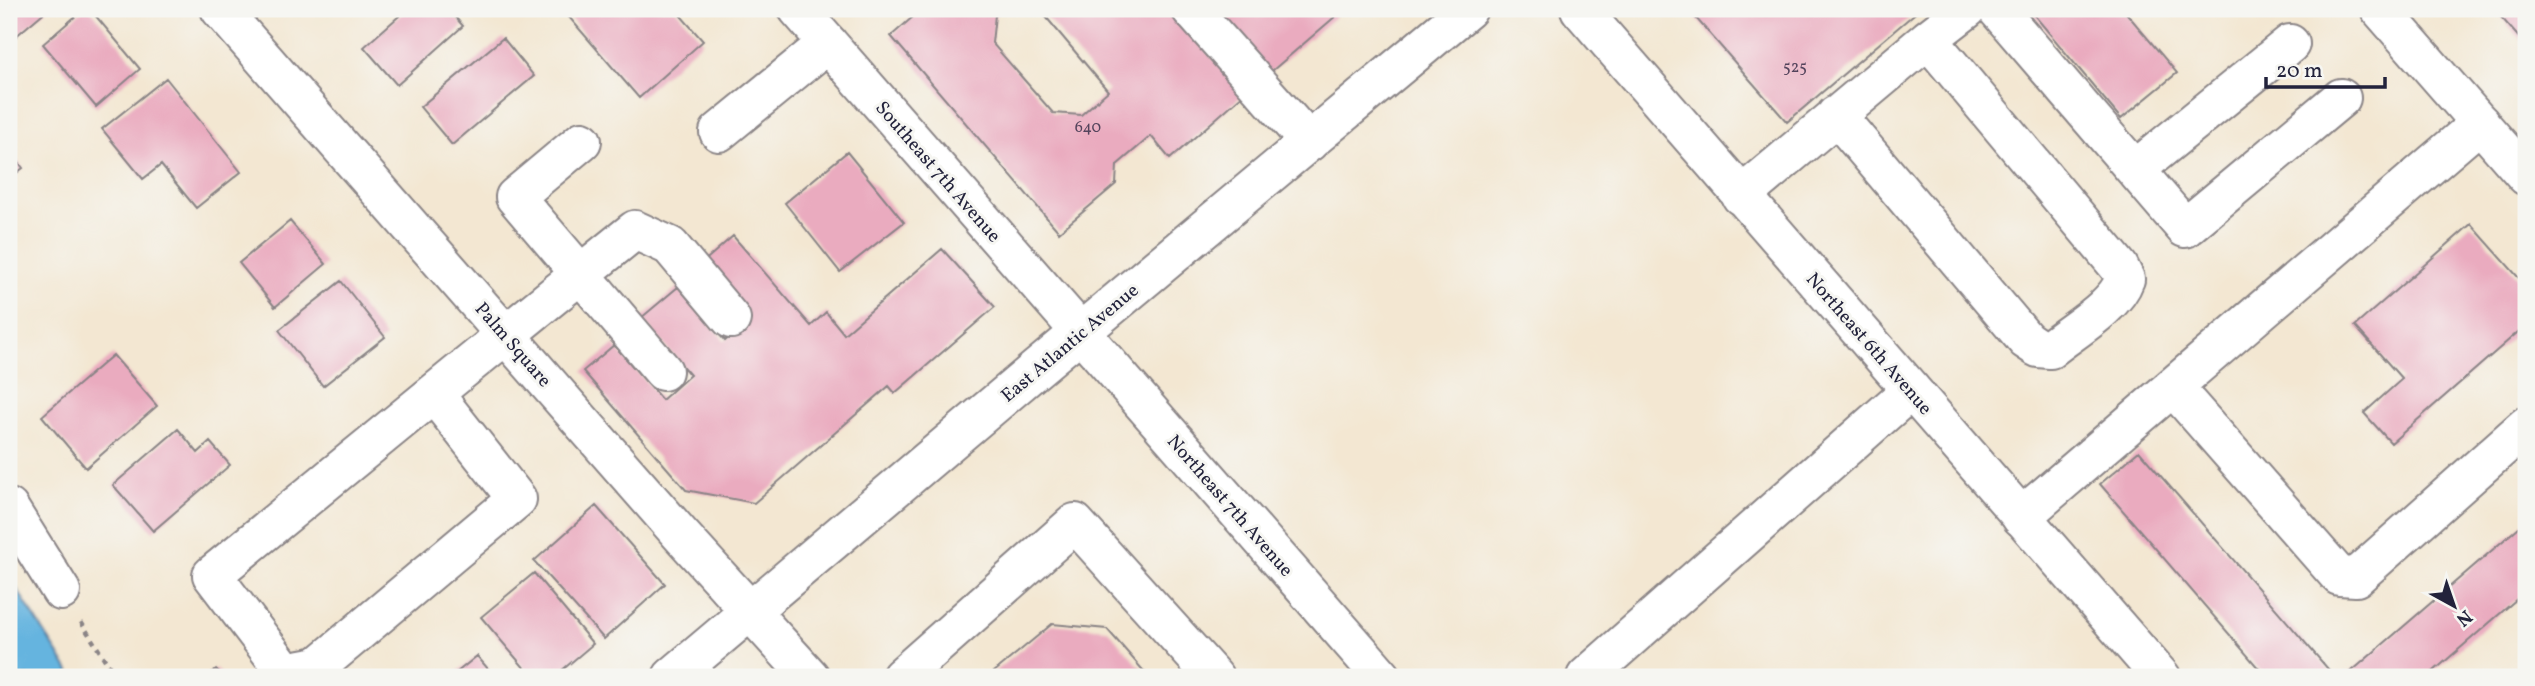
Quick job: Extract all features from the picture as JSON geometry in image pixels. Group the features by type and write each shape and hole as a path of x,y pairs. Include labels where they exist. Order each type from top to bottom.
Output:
{"main road":[{"name":"Palm Square","path":"220,9 810,677"},
{"name":"Southeast 7th Avenue","path":"800,9 1081,332"},
{"path":"1191,9 1309,142"},
{"name":"East Atlantic Avenue","path":"672,677 1468,9"},
{"name":"Northeast 6th Avenue","path":"1580,9 2161,677"},
{"path":"1741,196 1928,39 1968,9"},
{"path":"1997,9 2185,228 2341,98"},
{"path":"2380,9 2526,176"},
{"path":"1836,115 2026,340 2038,348 2050,349 2109,303 2120,291 2125,279 2119,267 1928,39"},
{"path":"719,132 828,43"},
{"path":"2136,169 2290,44"},
{"path":"2021,517 2480,123"},
{"path":"582,141 515,197 663,371"},
{"path":"434,394 517,499 318,666 286,672 212,575 635,230 670,246 731,319"},
{"name":"Northeast 7th Avenue","path":"1081,332 1382,677"},
{"path":"2173,387 2339,576 2356,577 2526,426"},
{"path":"1586,677 1911,390"},
{"path":"9,508 61,591"},
{"path":"901,677 1075,523 1214,677"}],"path":[{"path":"61,591 116,677"}],"water":[{"path":"9,577 73,677 9,677"}],"building":[{"path":"9,9 48,9 9,42"},
{"path":"84,9 90,9 140,69 96,107 43,44"},
{"path":"407,9 448,9 463,26 397,85 364,47"},
{"path":"562,9 675,9 703,41 639,98"},
{"path":"922,9 1003,9 995,15 992,43 1053,113 1081,115 1108,91 1046,17 1055,9 1170,9 1244,94 1170,159 1151,136 1117,165 1116,184 1059,232 891,36"},
{"path":"1209,9 1344,9 1266,76"},
{"path":"1688,9 1920,9 1787,122"},
{"path":"2029,9 2123,9 2177,73 2121,119"},
{"path":"2494,9 2526,9 2526,37 2522,41"},
{"path":"503,38 534,76 452,145 420,107"},
{"path":"166,78 241,172 196,208 161,165 143,179 102,129"},
{"path":"9,150 23,168 9,179"},
{"path":"847,152 904,222 840,272 785,203"},
{"path":"290,221 326,264 275,307 239,263"},
{"path":"2471,224 2526,286 2526,325 2391,443 2364,413 2402,379 2355,326"},
{"path":"733,236 811,326 826,312 844,334 942,249 995,307 895,393 889,386 754,503 686,490 583,371 614,345 662,400 690,375 641,318 678,287 725,341 749,320 701,264"},
{"path":"341,281 385,337 323,386 279,330"},
{"path":"113,355 157,406 86,468 42,416"},
{"path":"178,429 198,453 210,442 230,465 153,531 113,485"},
{"path":"2139,451 2335,677 2266,677 2100,484"},
{"path":"596,506 665,584 604,639 534,561"},
{"path":"2526,521 2526,591 2427,677 2345,677"},
{"path":"534,573 593,644 554,677 532,677 481,617"},
{"path":"1052,624 1107,629 1149,677 988,677"},
{"path":"477,656 495,677 451,677"},
{"path":"216,669 224,677 206,677"}]}
